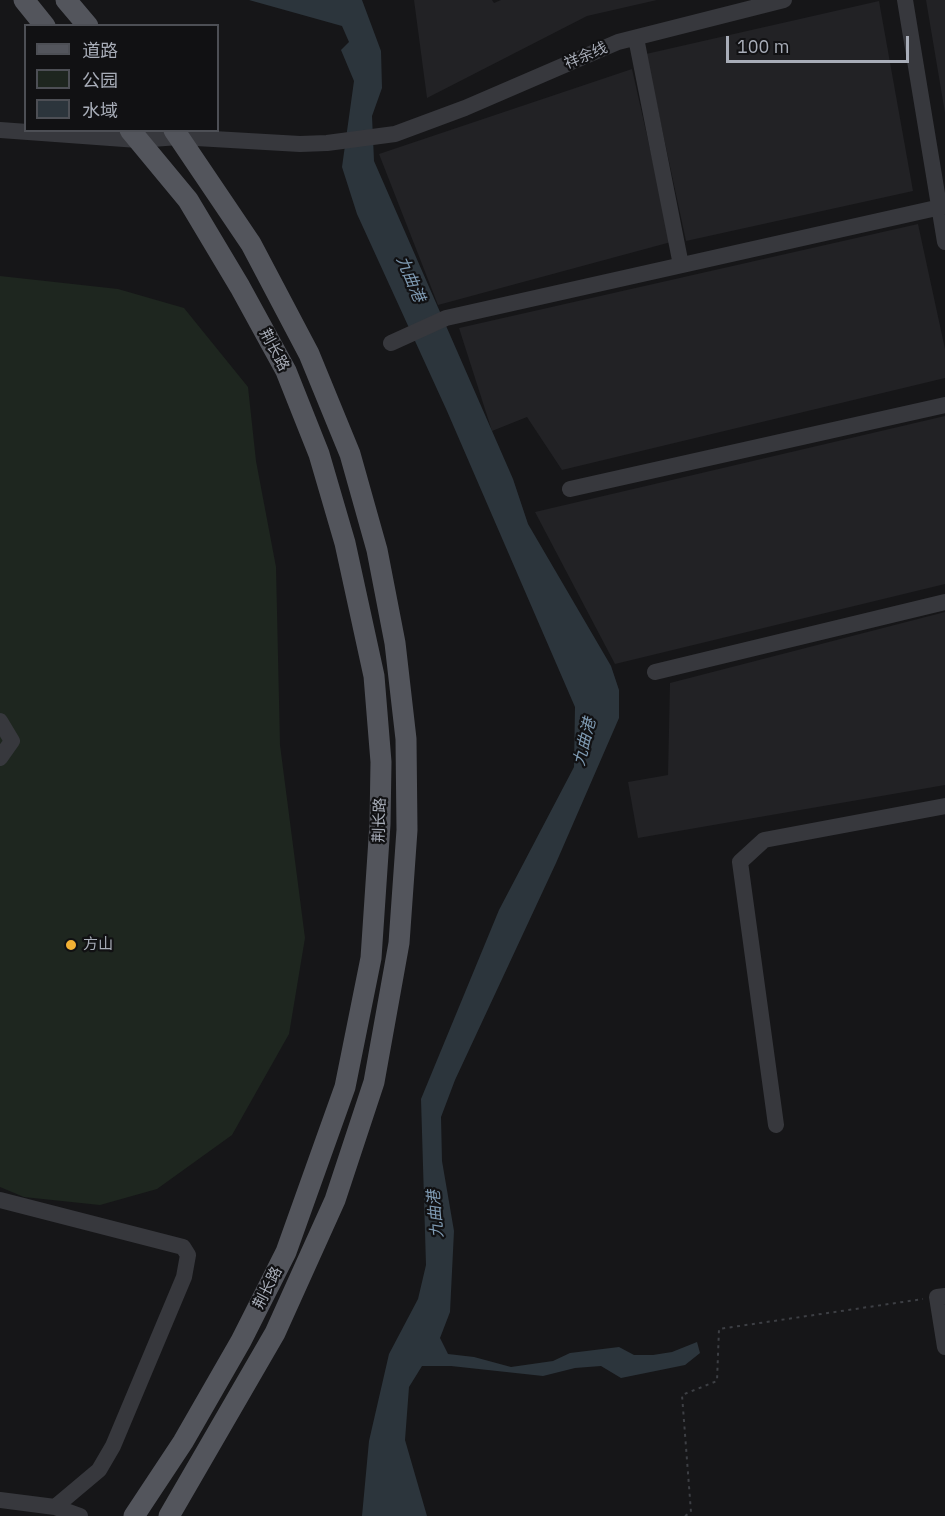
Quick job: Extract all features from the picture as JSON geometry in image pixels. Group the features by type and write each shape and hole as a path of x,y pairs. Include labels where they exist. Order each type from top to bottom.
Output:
{"main road":[{"path":"24,0 43,24"},
{"path":"66,0 86,24"},
{"name":"荆长路","path":"169,1516 275,1333 336,1200 374,1082 399,943 407,830 406,739 395,644 377,550 350,454 309,354 250,244 176,134"},
{"name":"荆长路","path":"134,135 188,200 240,287 286,371 319,454 345,543 374,676 381,762 380,824 371,958 345,1087 286,1252 241,1341 183,1442 134,1516"}],"street":[{"name":"祥余线","path":"54,132 176,134 327,143 395,134 465,108 618,42 784,0"},
{"path":"905,0 942,207 945,242"},
{"path":"636,38 681,265"},
{"name":"祥余线","path":"0,130 24,131"},
{"path":"398,340 446,318 942,207"},
{"path":"570,489 945,405"},
{"path":"655,672 945,602"},
{"path":"0,721 12,741 0,758"},
{"path":"776,1125 740,862 764,840 945,806"},
{"path":"0,1200 183,1247 188,1255 184,1277 113,1446 99,1470 55,1507"},
{"path":"941,1296 945,1347"},
{"path":"0,1500 55,1507 80,1516"}],"path":[{"path":"684,1516 691,1514 682,1395 717,1381 719,1329 941,1296"}],"shaded area":[{"path":"414,0 492,0 494,3 501,0 657,0 587,16 427,98"},
{"path":"926,0 945,0 945,113"},
{"path":"879,1 913,191 686,241 646,54"},
{"path":"632,69 671,242 438,305 379,154"},
{"path":"918,224 945,349 945,378 562,470 527,417 492,431 459,328"},
{"path":"945,416 945,584 615,664 535,512"},
{"path":"945,612 945,785 638,838 628,782 668,775 670,683"}],"green space":[{"path":"0,276 118,289 184,308 248,387 256,461 276,567 280,745 305,938 289,1034 232,1135 157,1189 100,1205 24,1197 0,1187"}],"water":[{"name":"九曲港","path":"249,0 362,0 381,51 382,88 372,116 374,161 513,479 528,524 611,666 619,690 619,718 556,863 455,1080 441,1117 442,1161 454,1231 450,1312 440,1338 448,1354 474,1357 511,1367 553,1361 570,1353 619,1347 634,1355 653,1355 672,1352 697,1342 700,1353 685,1365 621,1378 601,1366 575,1368 543,1376 451,1366 422,1366 409,1387 405,1440 427,1516 362,1516 369,1441 389,1354 418,1299 426,1265 421,1099 499,910 574,767 575,707 447,411 357,214 342,167 354,81 341,50 349,42 342,26"}],"place":[{"name":"方山","path":"71,945"}]}
